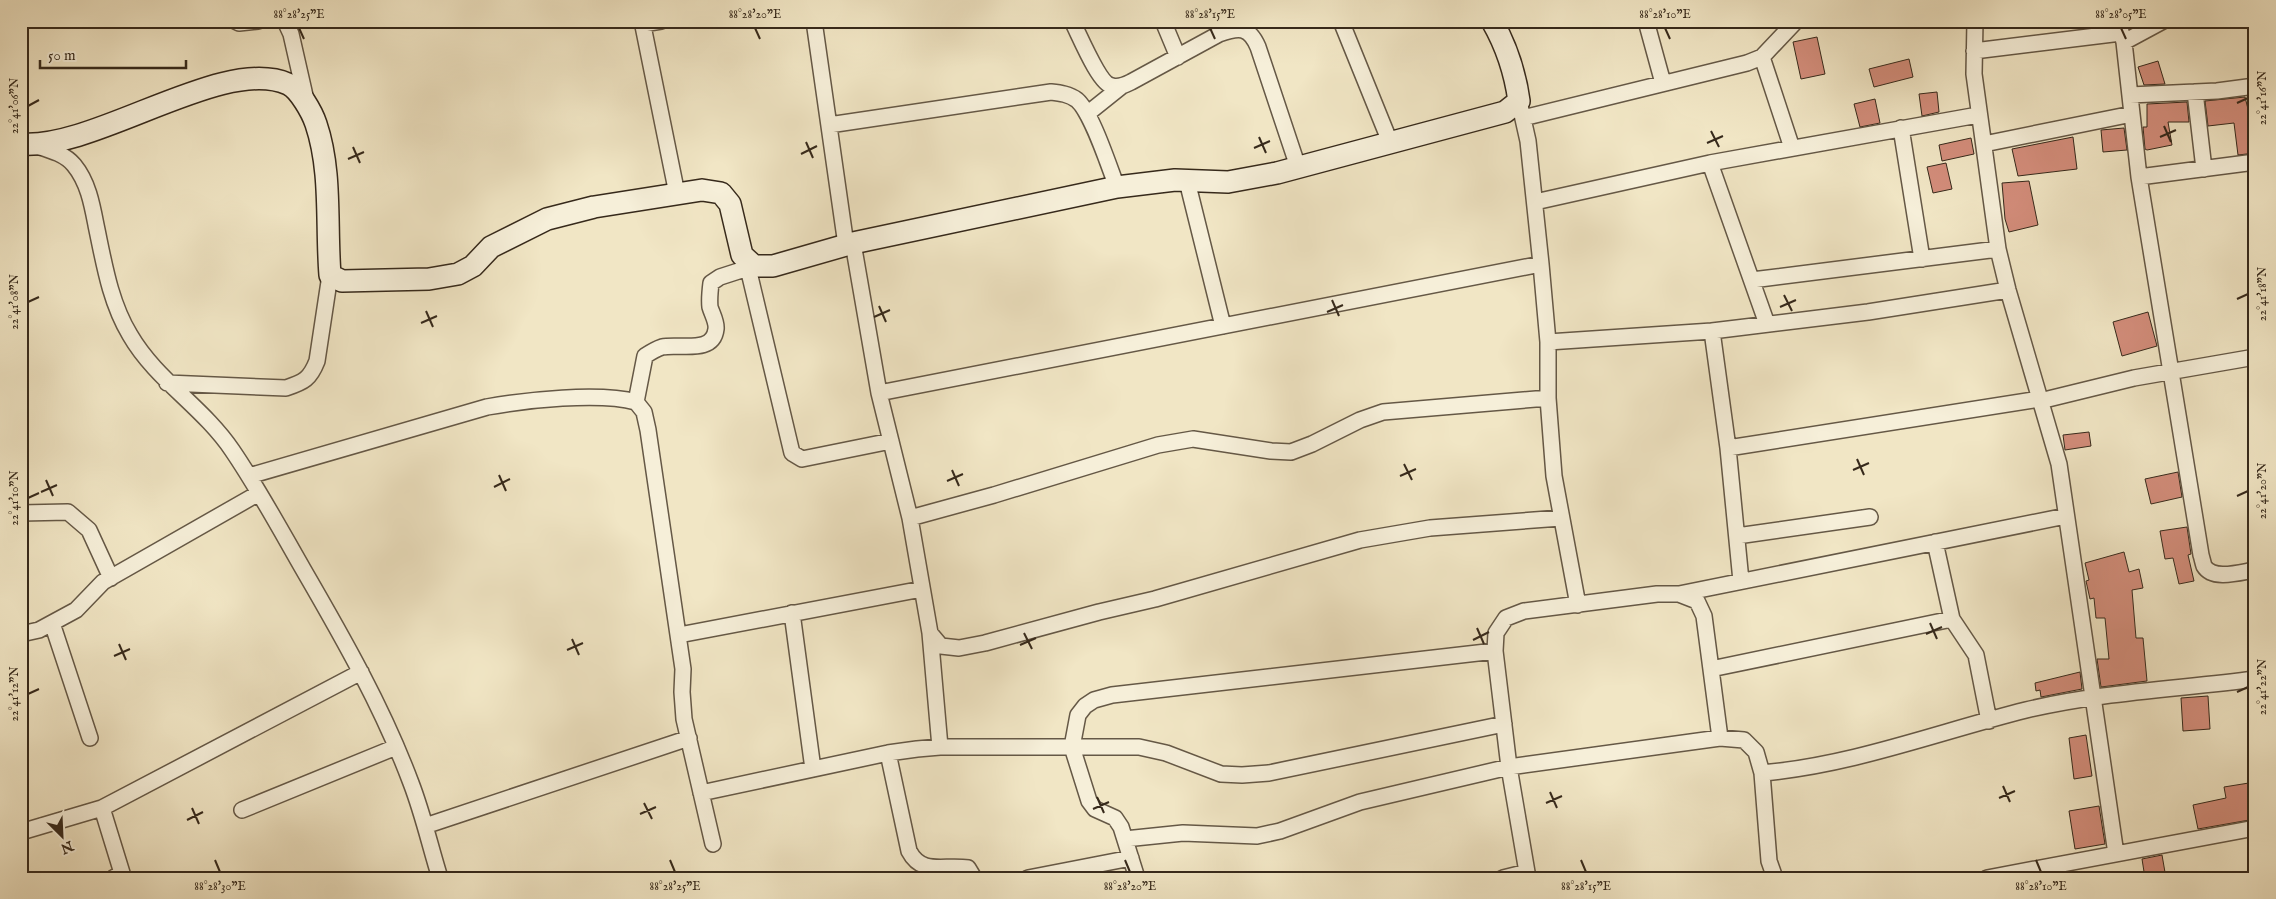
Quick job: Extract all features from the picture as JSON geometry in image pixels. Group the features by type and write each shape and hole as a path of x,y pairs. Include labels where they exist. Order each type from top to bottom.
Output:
{"street":[{"path":"235,21 240,23 258,21"},
{"path":"167,383 286,388 301,383 312,374 317,361 330,275 326,171 316,124 306,104 291,34 285,21"},
{"path":"660,21 642,23 677,194"},
{"path":"814,21 829,125 850,244 879,393 910,518 930,633 940,747"},
{"path":"1072,21 1102,80 1110,86 1122,86"},
{"path":"1163,21 1178,57"},
{"path":"1341,21 1390,142"},
{"path":"1492,21 1510,58 1516,78 1528,141 1548,342 1548,398 1554,476 1578,605"},
{"path":"1646,21 1663,83"},
{"path":"636,402 645,356 664,347 698,346 709,342 714,336 716,327 710,307 711,283 720,277 751,267 772,266 850,244 1117,187 1149,182 1187,180 1228,182 1298,167 1505,112 1663,83 1747,63 1762,57 1796,21"},
{"path":"1975,21 1974,74 1978,115 1984,144 1998,249 2039,400 2059,464 2116,854"},
{"path":"1974,52 2121,32 2163,21"},
{"path":"1086,114 1122,86 1219,34 1234,29 1246,30 1254,37 1298,167"},
{"path":"2121,32 2139,177 2170,371 2205,567 2212,573 2221,574 2255,570"},
{"path":"1762,57 1792,148"},
{"path":"28,144 81,134 218,85 260,78 289,85 306,104"},
{"path":"2130,95 2195,92 2255,86"},
{"path":"829,125 1051,92 1066,94 1077,100 1086,114 1117,187"},
{"path":"2195,92 2204,169"},
{"path":"1984,144 2132,114"},
{"path":"1535,202 1710,163 1978,115"},
{"path":"1901,128 1922,259"},
{"path":"28,144 63,155 82,175 90,195 113,299 120,318 131,338 167,383 197,407 217,430 249,476 361,672 412,784 440,878"},
{"path":"2139,177 2255,162"},
{"path":"1710,163 1767,324"},
{"path":"1187,180 1223,326"},
{"path":"330,275 342,281 429,279 458,274 473,266 491,248 547,219 594,207 702,190 721,193 730,204 742,255 751,267 792,453 802,460 891,441"},
{"path":"1752,280 1998,249"},
{"path":"879,393 1541,264"},
{"path":"1548,342 1712,331 1868,312 2008,290"},
{"path":"1712,331 1728,448 1741,581"},
{"path":"1728,448 2039,400 2170,371 2255,357"},
{"path":"249,476 487,407 515,402 574,399 618,398 636,402 644,412 648,430 684,669 683,705 713,844"},
{"path":"910,518 994,495 1158,445 1193,439 1270,451 1292,452 1360,420 1383,412 1548,398"},
{"path":"21,634 39,630 76,610 103,582 259,493"},
{"path":"21,513 68,512 89,530 111,578"},
{"path":"1503,878 1527,875 1509,767 1495,651 1496,633 1506,618 1524,611 1657,594 1679,594 2066,516"},
{"path":"1737,536 1870,517"},
{"path":"930,633 940,646 959,648 1155,599 1360,540 1430,528 1561,518"},
{"path":"1935,542 1952,619 1976,655 1989,721"},
{"path":"678,635 922,589"},
{"path":"1679,594 1697,601 1704,616 1720,738"},
{"path":"792,613 813,769"},
{"path":"1711,669 1952,619"},
{"path":"52,623 90,738"},
{"path":"1137,878 1125,839 1115,818 1095,809 1090,801 1072,747 1078,715 1085,706 1094,700 1112,695 1495,651"},
{"path":"21,832 102,808 361,672"},
{"path":"1762,773 1793,770 1844,760 1922,741 2041,707 2092,697 2255,678"},
{"path":"701,793 888,753 940,747 1139,747 1166,753 1221,774 1269,773 1504,724"},
{"path":"425,826 689,738"},
{"path":"1125,839 1183,833 1257,836 1280,831 1360,802 1509,767 1720,738 1744,740 1756,752 1762,773 1769,861 1775,878"},
{"path":"242,810 396,747"},
{"path":"888,753 909,851 914,860 920,866 968,868 974,878"},
{"path":"102,808 122,873 113,878"},
{"path":"1987,878 2255,828"},
{"path":"1038,877 1131,858"}],"building":[{"path":"1817,37 1825,74 1801,79 1793,42"},
{"path":"1909,59 1913,77 1874,87 1869,69"},
{"path":"2158,61 2165,84 2144,85 2138,67"},
{"path":"1937,92 1939,112 1922,116 1919,94"},
{"path":"2245,97 2254,133 2255,153 2238,155 2234,123 2208,126 2205,101"},
{"path":"1875,99 1880,123 1860,127 1854,104"},
{"path":"2187,102 2189,122 2168,122 2172,145 2145,149 2143,127 2147,127 2147,104"},
{"path":"2124,128 2127,150 2103,152 2101,130"},
{"path":"2073,137 2077,169 2018,176 2012,149"},
{"path":"1971,138 1974,154 1942,161 1939,145"},
{"path":"1946,163 1952,189 1933,193 1927,167"},
{"path":"2029,181 2038,225 2009,232 2005,219 2002,183"},
{"path":"2148,312 2157,346 2122,356 2113,322"},
{"path":"2089,432 2091,446 2065,450 2063,435"},
{"path":"2178,472 2182,497 2151,504 2145,479"},
{"path":"2187,527 2191,554 2188,555 2194,581 2179,584 2173,558 2165,559 2160,531"},
{"path":"2124,552 2129,572 2139,569 2143,588 2132,590 2136,638 2143,638 2147,681 2101,687 2097,659 2109,659 2105,618 2096,618 2094,598 2090,599 2086,581 2089,580 2085,563"},
{"path":"2080,672 2082,689 2041,697 2040,690 2036,691 2035,683"},
{"path":"2208,696 2210,729 2183,731 2181,698"},
{"path":"2086,735 2092,776 2074,779 2069,738"},
{"path":"2255,782 2255,819 2198,829 2193,805 2226,798 2224,787"},
{"path":"2099,806 2105,844 2075,849 2069,811"},
{"path":"2162,855 2166,878 2145,878 2142,859"}]}
